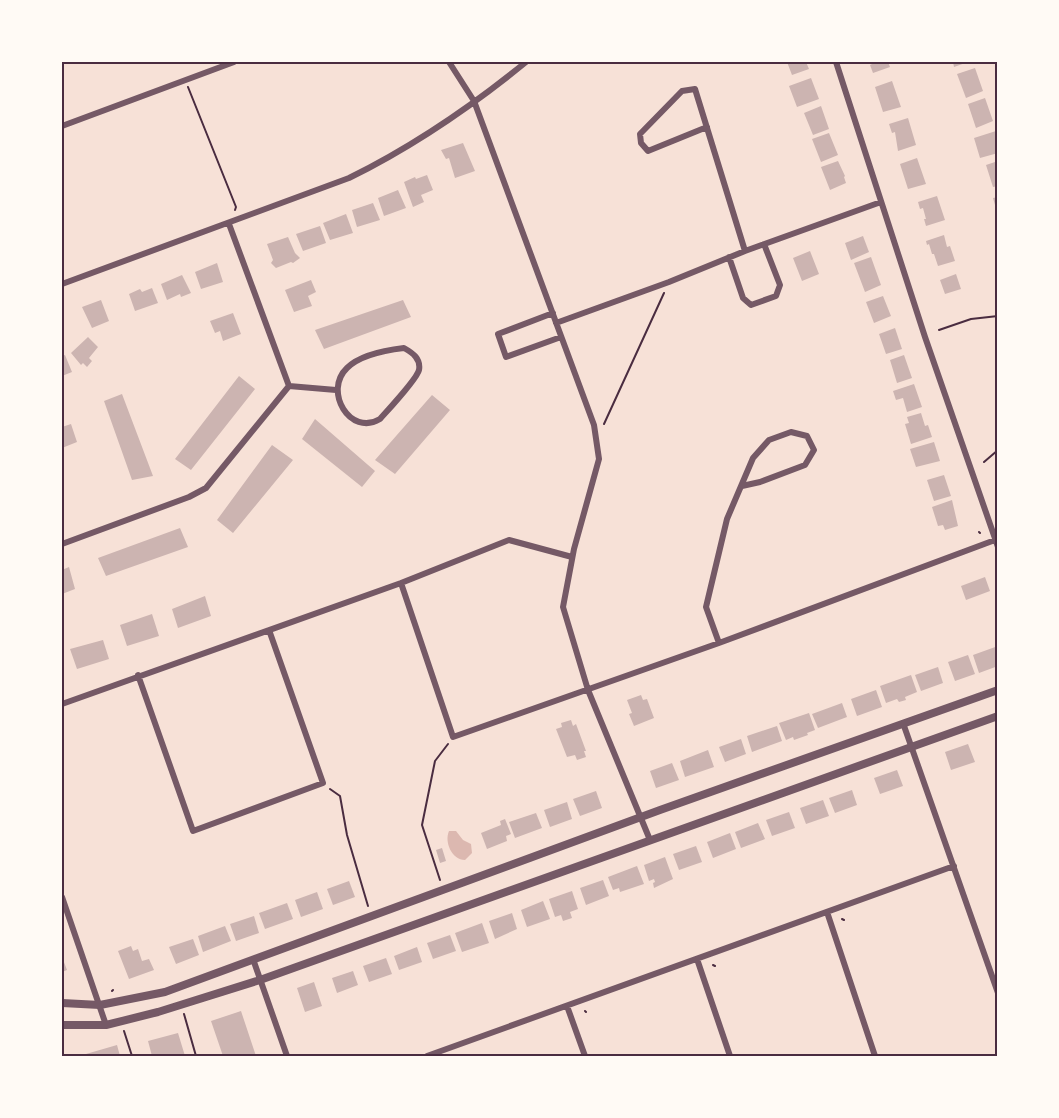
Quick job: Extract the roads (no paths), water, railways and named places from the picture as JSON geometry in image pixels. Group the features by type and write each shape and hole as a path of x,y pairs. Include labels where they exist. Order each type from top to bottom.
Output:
{"street":[{"path":"62,126 234,62"},
{"path":"450,62 474,101 594,428 599,459 572,557 563,607 588,690 650,840"},
{"path":"62,284 349,178 391,157 474,101 526,62"},
{"path":"401,583 453,737 996,544 924,337 836,62"},
{"path":"707,127 648,151 640,143 640,134 682,90 695,89 707,127 745,251"},
{"path":"556,323 881,202"},
{"path":"229,224 289,386"},
{"path":"729,257 743,298 751,305 776,296 780,285 764,244"},
{"path":"553,313 498,334 506,357 561,337"},
{"path":"404,348 413,353 419,362 419,372 380,419 372,424 361,424 344,413 336,390 340,376 349,366 380,351 404,348"},
{"path":"289,386 336,390"},
{"path":"62,544 189,497 206,488 219,475 289,386"},
{"path":"719,643 706,607 727,519 753,458 769,440 791,432 807,436 814,450 805,465 742,486"},
{"path":"62,704 401,583 509,540 572,557"},
{"path":"138,675 193,831 323,783 269,630"},
{"path":"62,1003 100,1005 165,992 640,816 998,690"},
{"path":"62,1024 106,1025 158,1012 260,980 998,716"},
{"path":"903,723 998,993"},
{"path":"427,1056 439,1054 954,866"},
{"path":"62,897 106,1025"},
{"path":"827,912 875,1056"},
{"path":"253,959 287,1056"},
{"path":"697,959 730,1056"},
{"path":"567,1006 585,1056"}]}
